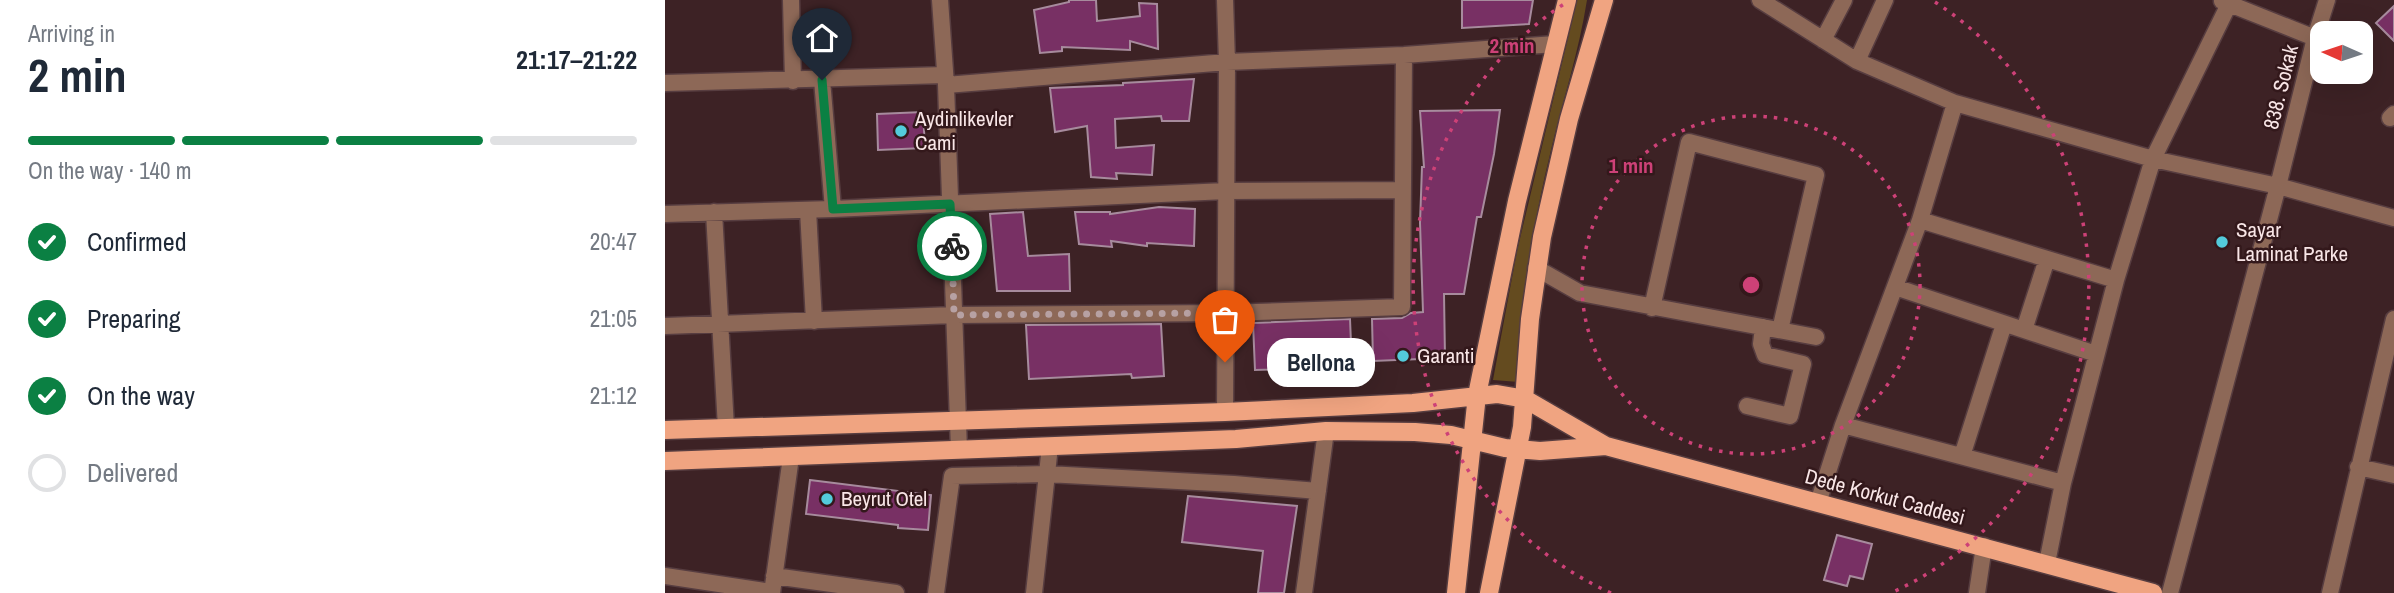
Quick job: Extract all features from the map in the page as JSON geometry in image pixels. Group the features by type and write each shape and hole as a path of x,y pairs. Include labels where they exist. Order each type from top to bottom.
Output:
{"main road":[{"path":"1456,593 1477,395 1517,201 1567,0"},
{"path":"1489,593 1518,449 1536,268 1569,119 1604,0"},
{"path":"1591,40 1617,0"},
{"path":"665,430 1225,412 1413,403 1497,394 1525,398"},
{"name":"Dede Korkut Caddesi","path":"1525,398 1606,446 2153,593"},
{"name":"Dede Korkut Caddesi","path":"665,461 1235,439 1326,431 1433,433 1540,451 1606,446"}],"street":[{"path":"791,0 793,81"},
{"path":"940,0 959,450"},
{"path":"1225,0 1225,412"},
{"path":"1760,0 1857,61 1955,103 2153,159 2279,186 2394,218"},
{"path":"1823,40 1844,0"},
{"path":"1857,61 1885,0"},
{"name":"838. Sokak","path":"2320,21 2327,0"},
{"path":"2047,563 2063,483 2096,354 2153,159 2226,1 2310,36"},
{"path":"665,83 945,80 1555,44"},
{"path":"665,326 954,315 1225,313 1402,307 1404,55"},
{"name":"838. Sokak","path":"2170,593 2279,186 2310,59"},
{"path":"822,80 833,209"},
{"path":"1818,503 1843,425 1920,220 1955,103"},
{"path":"1652,307 1689,142 1816,176 1780,330"},
{"path":"665,214 1226,191 1402,190"},
{"path":"808,210 814,321"},
{"path":"714,212 726,428"},
{"path":"1920,220 2116,280"},
{"path":"2024,330 2047,259"},
{"path":"1536,268 1580,293 1816,337"},
{"path":"1895,287 2096,354"},
{"path":"2330,593 2394,319"},
{"path":"1962,456 2004,324"},
{"path":"1747,406 1790,416 1803,364 1765,355 1761,344 1763,327"},
{"path":"1843,425 2063,483"},
{"path":"1304,593 1326,431"},
{"path":"1034,593 1050,446"},
{"path":"772,587 791,457"},
{"path":"2358,467 2394,475"},
{"path":"936,593 952,476 1047,474 1318,491"},
{"path":"1977,593 1984,546"},
{"path":"665,576 772,587 896,593"}],"shaded area":[{"path":"1577,0 1587,0 1533,236 1522,323 1519,382 1493,380 1517,251"}],"building":[{"path":"1069,0 1096,0 1097,21 1140,16 1139,3 1157,4 1158,49 1130,41 1130,50 1062,47 1062,51 1040,53 1034,10"},
{"path":"1462,0 1533,0 1529,24 1462,28"},
{"path":"2394,6 2394,41 2376,23"},
{"path":"1194,79 1189,121 1162,121 1161,116 1115,119 1116,148 1154,145 1152,175 1116,173 1117,179 1091,177 1087,126 1055,132 1050,88"},
{"path":"1500,110 1494,154 1481,217 1477,217 1464,294 1444,294 1445,358 1373,361 1372,319 1402,318 1411,313 1423,312 1420,223 1424,167 1420,111"},
{"name":"Aydinlikevler Cami","path":"923,112 925,148 878,150 877,114"},
{"path":"1159,207 1195,209 1194,246 1147,243 1147,246 1111,241 1112,247 1079,244 1075,212 1110,214"},
{"path":"1023,212 1028,256 1069,254 1070,291 997,291 990,214"},
{"path":"1350,319 1352,367 1255,370 1253,323"},
{"path":"1161,324 1164,376 1132,378 1131,374 1029,379 1026,325"},
{"path":"810,480 931,495 928,530 806,514"},
{"path":"1188,496 1297,506 1284,593 1258,593 1263,551 1182,542"},
{"path":"1837,535 1872,544 1863,579 1850,576 1847,586 1824,580"}],"way so far":[{"path":"952,246 954,315 1225,313 1225,362"}],"place":[{"name":"Aydinlikevler Cami","path":"901,131"},
{"name":"Sayar Laminat Parke","path":"2222,242"},
{"name":"Garanti","path":"1403,356"},
{"name":"Bellona","path":"1225,362"},
{"name":"Beyrut Otel","path":"827,499"}],"route":[{"path":"822,80 833,209 950,204 952,246"}]}
